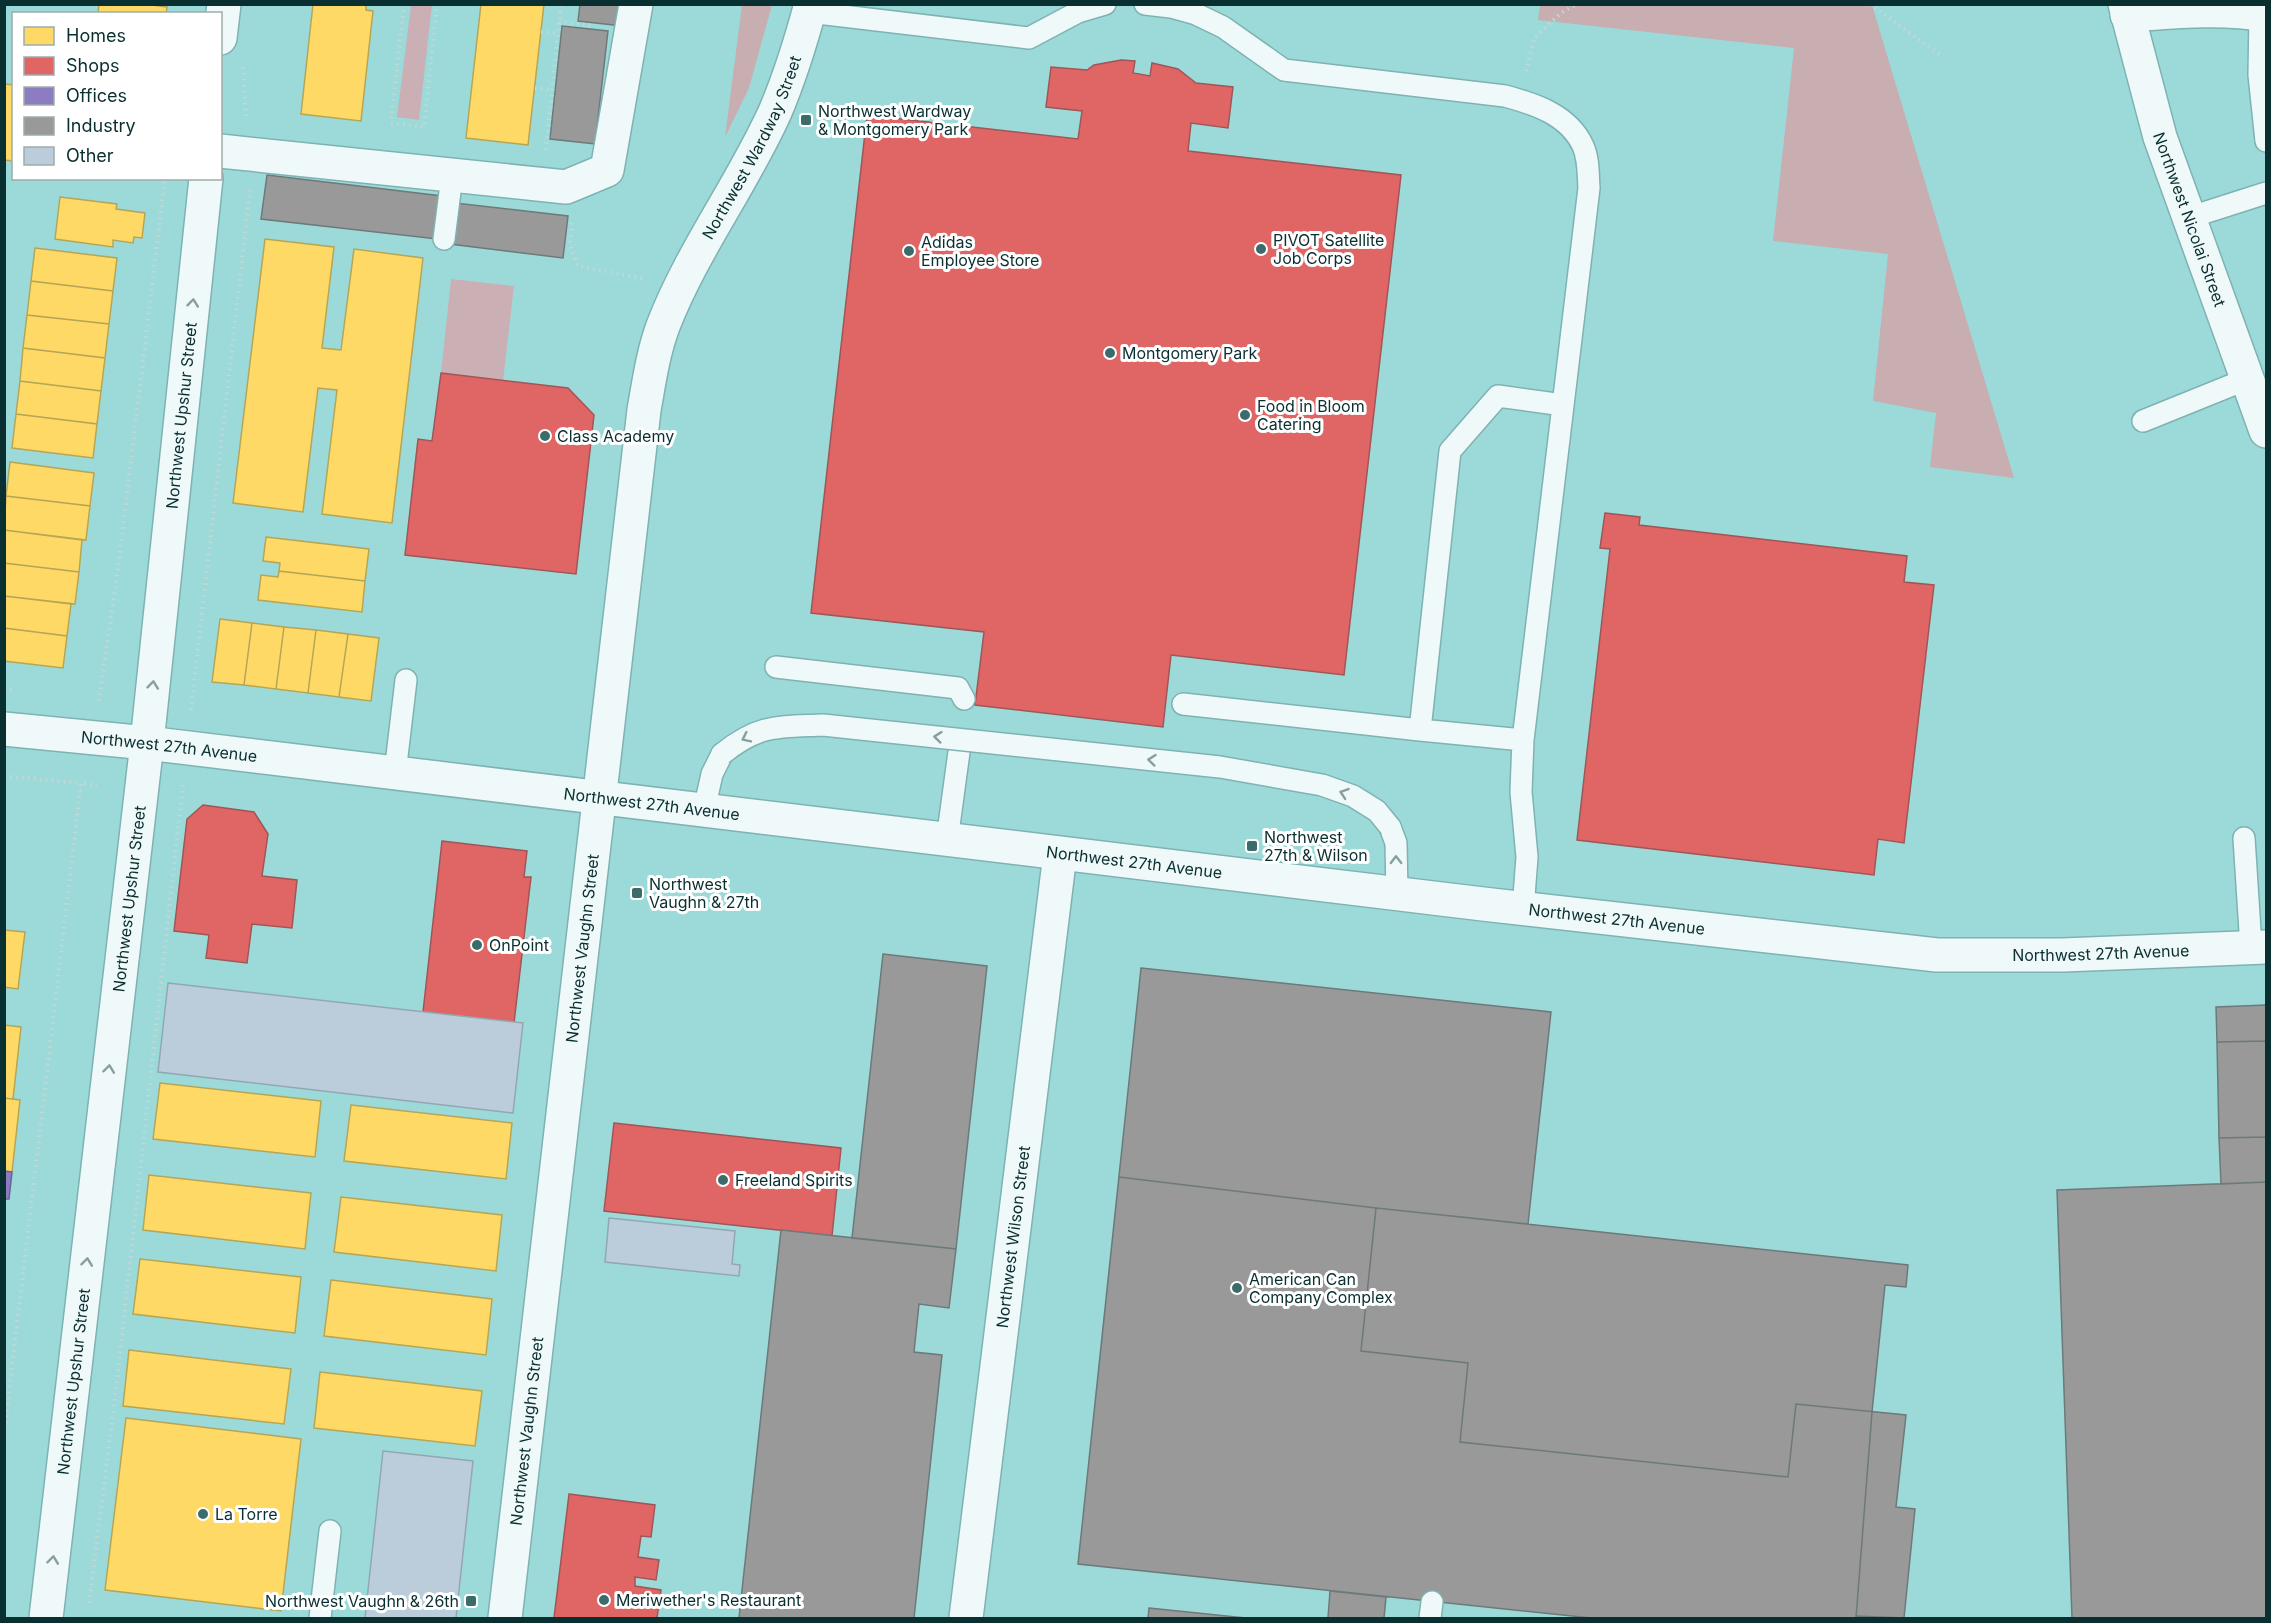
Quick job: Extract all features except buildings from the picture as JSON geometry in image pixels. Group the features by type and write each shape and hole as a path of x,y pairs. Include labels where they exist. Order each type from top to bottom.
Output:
{"street":[{"path":"222,21 224,4"},
{"path":"222,152 554,186 607,170 636,4"},
{"name":"Northwest Wardway Street","path":"681,286 774,113 788,79 810,8"},
{"path":"2126,10 2206,10 2263,14"},
{"name":"Northwest Nicolai Street","path":"2126,10 2160,137 2266,431"},
{"name":"Northwest Upshur Street","path":"46,1618 147,743 206,180"},
{"name":"Northwest Vaughn Street","path":"505,1618 644,410 655,350 681,286"},
{"name":"Northwest 27th Avenue","path":"4,729 147,743 1060,854 1938,956 2063,955 2259,947"},
{"name":"Northwest Wilson Street","path":"966,1618 1060,854"}],"lane":[{"path":"810,8 1029,38 1078,12 1105,4"},
{"path":"1145,4 1171,7 1196,14 1223,27 1284,70 1519,99 1549,111 1571,128 1583,146 1589,188 1523,740 1521,792 1527,857 1523,909"},
{"path":"2263,14 2259,75 2266,141"},
{"path":"444,239 452,176"},
{"path":"2188,218 2266,193"},
{"path":"2143,421 2247,379"},
{"path":"1420,730 1450,451 1498,396 1563,405"},
{"path":"776,667 958,688 964,699"},
{"path":"395,773 406,680"},
{"path":"1183,704 1523,740"},
{"path":"704,810 712,774 722,754 740,740 770,727 823,725 1220,767 1322,785 1353,796 1377,812 1390,827 1396,843 1397,894"},
{"path":"947,840 959,752"},
{"path":"2244,838 2259,947"},
{"path":"320,1618 330,1531"}],"path":[{"path":"404,4 391,123 424,127 437,4"},
{"path":"561,4 552,90 554,186 573,215 570,245 578,266 681,286"},
{"path":"1519,99 1535,37 1561,13 1577,4"},
{"path":"1870,4 1943,57"},
{"path":"541,32 558,33"},
{"path":"535,88 552,90"},
{"path":"100,701 165,180"},
{"path":"191,710 250,189"},
{"path":"4,776 97,785"},
{"path":"4,1435 81,783"},
{"path":"89,1604 114,1406 182,795"}],"shaded area":[{"path":"1540,4 1872,5 2014,478 1930,467 1936,413 1873,401 1888,254 1773,241 1794,48 1538,20"},
{"path":"411,5 432,5 419,120 397,117"},
{"path":"742,5 772,5 749,88 725,137"},
{"path":"451,279 514,286 503,381 441,373"}],"place":[{"name":"Northwest Wardway & Montgomery Park","path":"806,120"},
{"name":"PIVOT Satellite Job Corps","path":"1261,249"},
{"name":"Adidas Employee Store","path":"909,251"},
{"name":"Montgomery Park","path":"1110,353"},
{"name":"Food in Bloom Catering","path":"1245,415"},
{"name":"Class Academy","path":"545,436"},
{"name":"Northwest 27th & Wilson","path":"1252,846"},
{"name":"Northwest Vaughn & 27th","path":"637,893"},
{"name":"OnPoint","path":"477,945"},
{"name":"Freeland Spirits","path":"723,1180"},
{"name":"American Can Company Complex","path":"1237,1288"},
{"name":"La Torre","path":"203,1514"},
{"name":"Meriwether's Restaurant","path":"604,1600"},
{"name":"Northwest Vaughn & 26th","path":"471,1601"}]}
